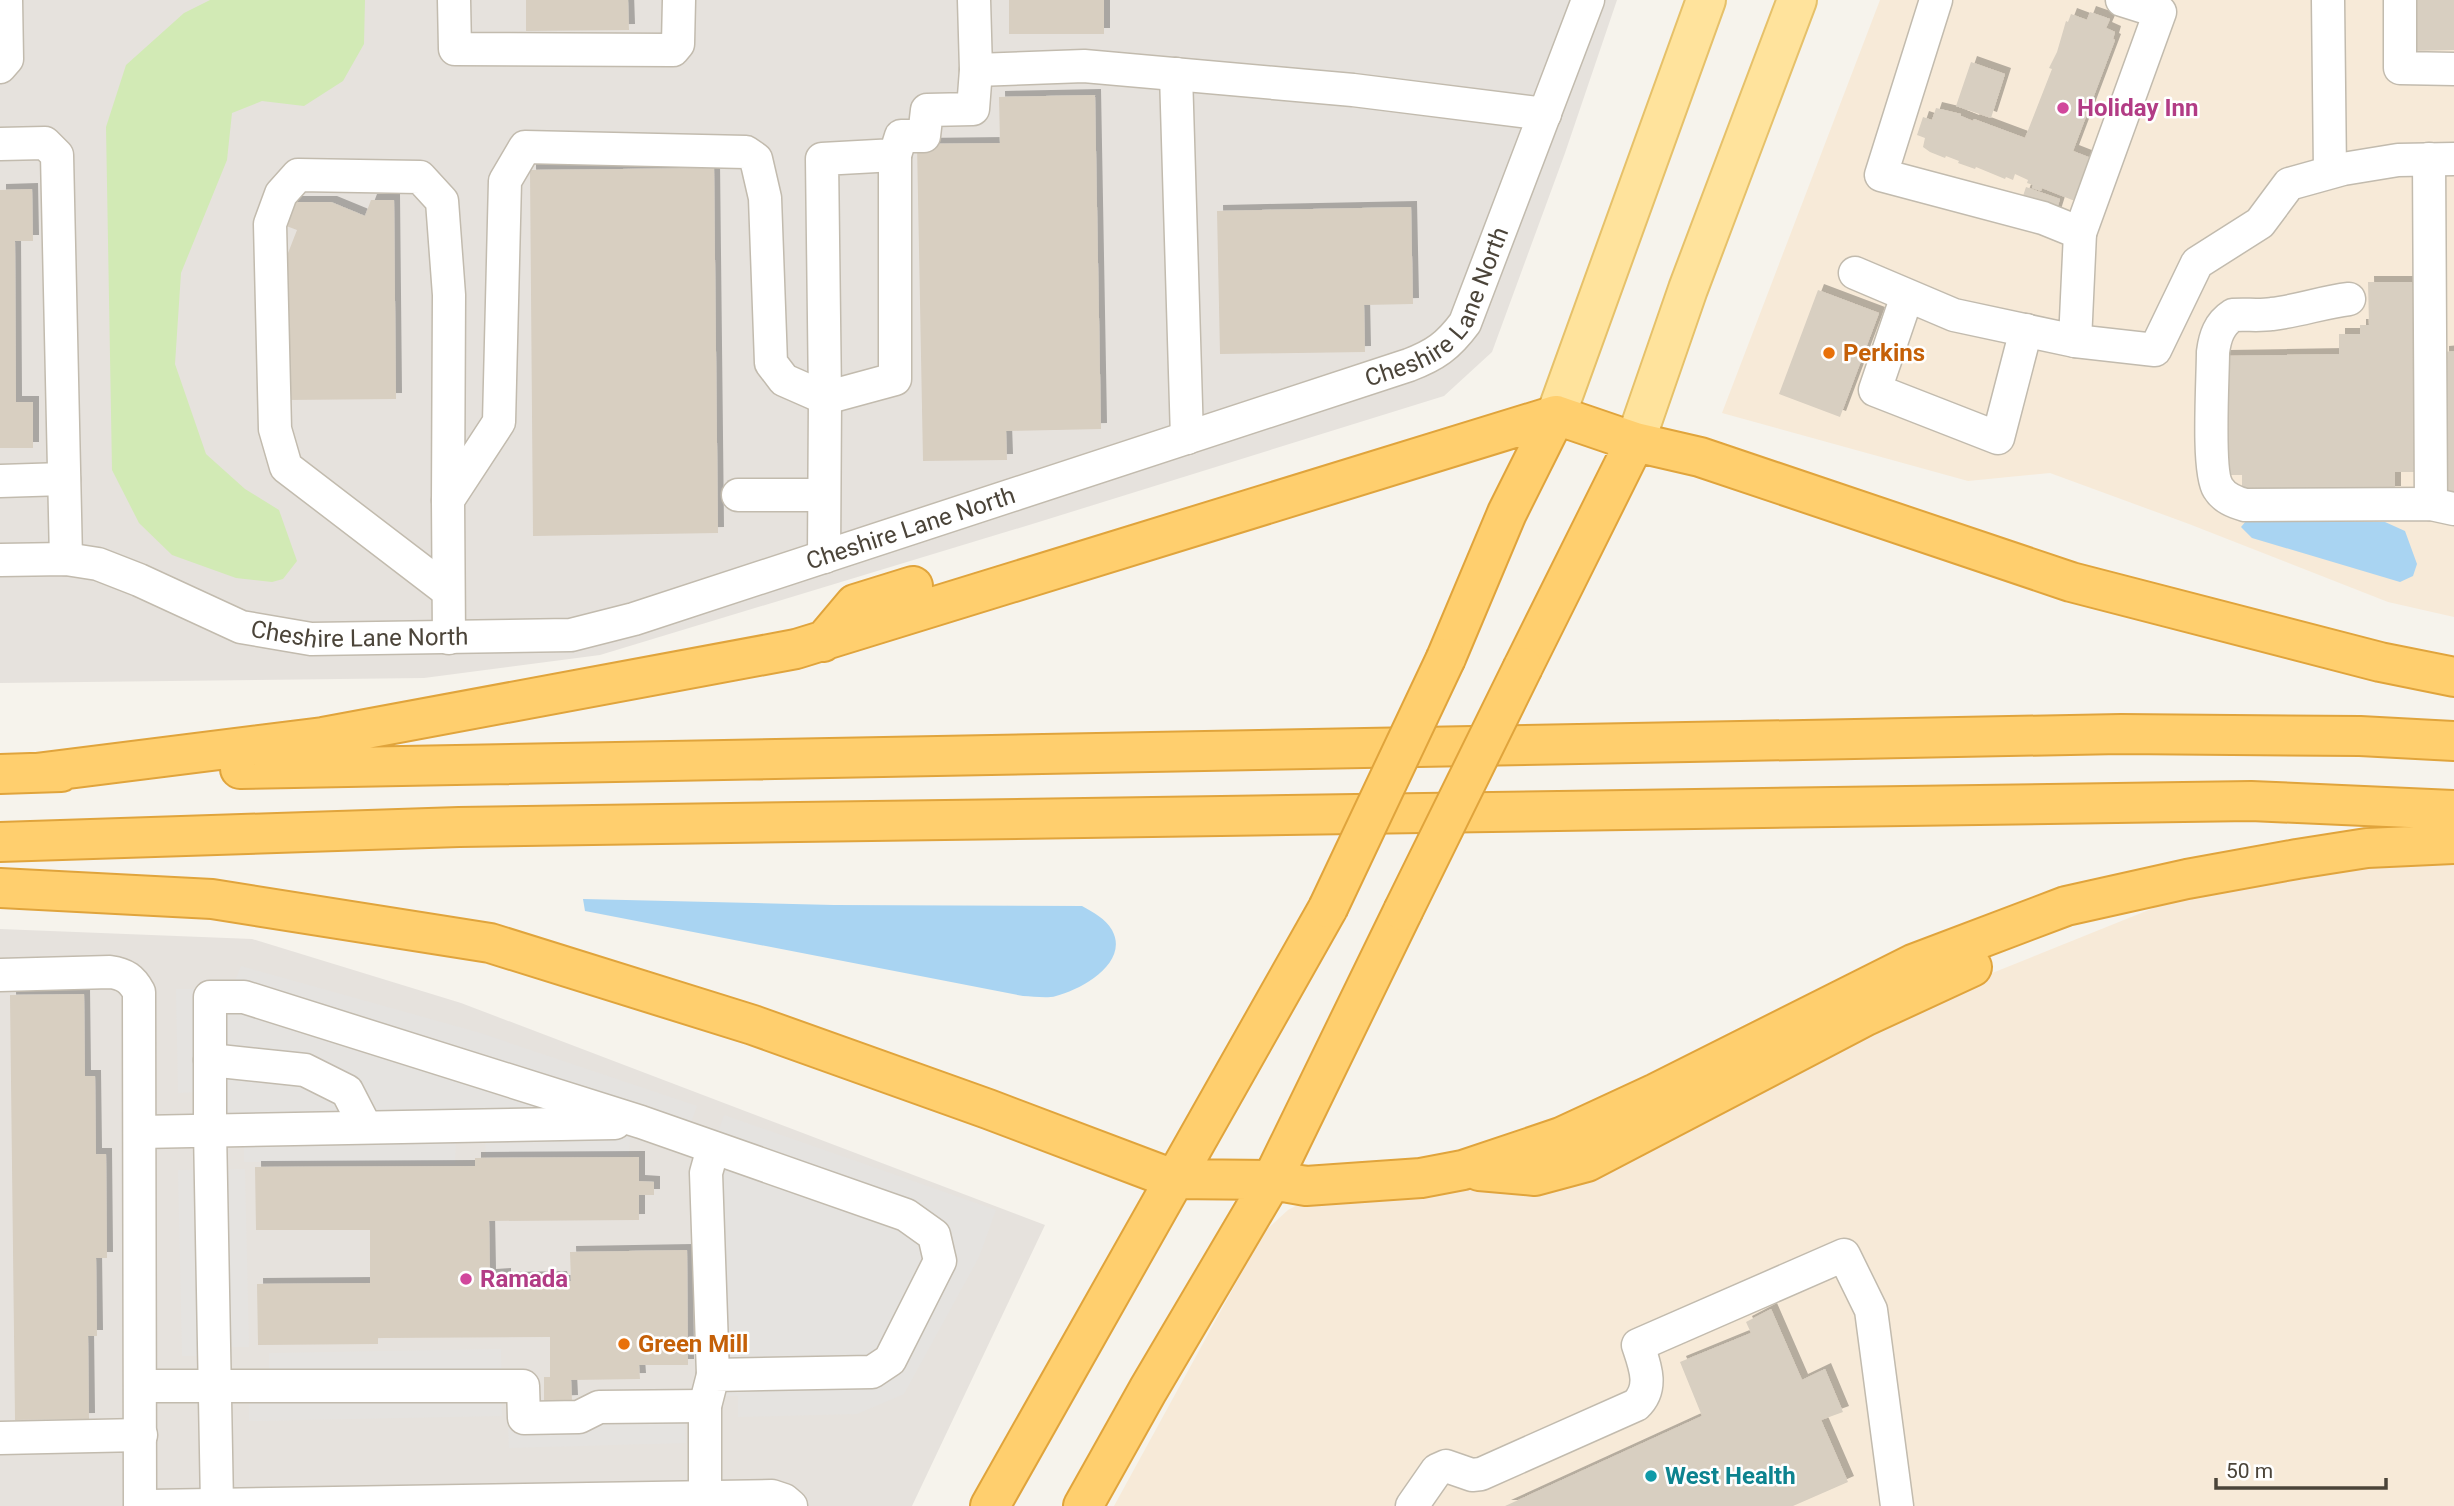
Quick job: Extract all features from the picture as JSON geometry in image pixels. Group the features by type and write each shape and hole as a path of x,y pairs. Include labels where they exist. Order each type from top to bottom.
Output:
{"highway":[{"path":"990,1506 1328,908 1446,658 1507,513 1556,415"},
{"path":"18,773 323,737 823,642 1556,415 1635,442 1700,457 2071,582 2380,662 2454,677"},
{"path":"1083,1506 1272,1180 1635,442"},
{"path":"18,773 2120,734 2360,736 2454,741"},
{"path":"0,842 487,827 2237,801 2454,810"},
{"path":"0,888 212,899 490,943 753,1026 988,1109 1173,1179 1272,1180 1307,1186 1421,1178 1463,1170 1562,1138 1913,964 2066,906 2297,859 2367,848 2454,844"}],"main road":[{"path":"1556,415 1706,0"},
{"path":"1635,442 1688,289 1797,0"}],"street":[{"path":"0,67 7,59 6,0"},
{"path":"454,0 454,50 673,50 678,44 679,0"},
{"path":"448,500 499,422 505,181 525,147 746,152 756,159 765,198 771,363 784,380 825,398 895,379 895,155 901,136 925,136 927,110 973,109 976,70 974,0"},
{"name":"Cheshire Lane North","path":"0,560 66,559 97,564 130,576 241,627 311,639 571,635 634,619 1409,365 1430,357 1450,342 1465,323 1588,0"},
{"path":"1936,0 1881,175 2043,218 2080,233"},
{"path":"2075,341 2080,233 2160,12 2122,0"},
{"path":"2328,0 2330,172"},
{"path":"2400,0 2400,68 2454,69"},
{"path":"976,70 1084,66 1353,90 1545,114"},
{"path":"1176,75 1187,438"},
{"path":"0,144 45,143 57,155 66,559"},
{"path":"824,557 822,159 895,155"},
{"path":"1855,273 1954,315 2075,341 2155,350 2197,263 2260,223 2289,184 2330,172 2399,160 2442,159 2443,506 2245,505 2223,495 2216,486 2212,465 2213,352 2215,337 2220,327 2233,315 2270,315 2323,302 2349,299"},
{"path":"449,591 286,467 275,429 270,224 281,194 298,175 420,177 442,201 449,295 448,500 449,591 449,638"},
{"path":"1907,296 1875,390 1998,438 2026,331"},
{"path":"0,481 64,479"},
{"path":"738,495 823,495"},
{"path":"0,975 110,972 121,974 134,982 139,992 140,1506"},
{"path":"216,1505 210,996 244,997 641,1122 906,1215 934,1235 940,1261 890,1360 872,1372 713,1375"},
{"path":"210,1060 305,1070 347,1091 365,1126"},
{"path":"140,1132 641,1122"},
{"path":"705,1497 705,1406 713,1375 706,1172 713,1148"},
{"path":"1412,1506 1437,1470 1447,1466 1472,1475 1481,1474 1636,1405 1644,1398 1647,1385 1638,1345 1844,1255 1871,1310 1890,1504"},
{"path":"141,1386 523,1387 524,1418 579,1417 599,1407 705,1406"},
{"path":"0,1438 141,1435"},
{"path":"150,1506 607,1503 772,1496 791,1506"}],"shaded area":[{"path":"0,0 1617,0 1565,153 1492,352 1444,396 600,655 424,678 0,683"},
{"path":"1880,0 2454,0 2454,617 2388,602 2050,473 1968,481 1722,413"},
{"path":"2454,858 2454,1506 1114,1506 1264,1232 1288,1210 1311,1198 1428,1189 1517,1191 1955,988 2171,901 2294,874"},
{"path":"0,929 252,939 461,1003 1045,1225 912,1506 0,1506"},
{"path":"241,966 477,1032 697,1106 681,1151 630,1138 629,1156 486,1157 485,1140 456,1141 455,1164 244,1162 244,1145 224,1145 222,1014"},
{"path":"176,989 196,989 198,1092 178,1093"},
{"path":"724,1115 996,1210 979,1257 904,1394 857,1414 738,1417 738,1396 724,1396 718,1133"},
{"path":"245,1169 249,1347 226,1347 199,1356 182,1356 178,1170"},
{"path":"501,1349 502,1416 249,1421 249,1403 269,1372 269,1353"},
{"path":"685,1421 686,1443 509,1448 508,1427"}],"green space":[{"path":"210,0 365,0 364,44 343,81 304,106 262,101 232,113 227,160 181,273 175,364 206,454 245,489 279,510 297,561 283,579 272,582 236,578 172,555 139,523 112,470 106,127 126,65 184,13"}],"water":[{"path":"2246,521 2385,522 2405,531 2417,564 2413,576 2400,582 2252,538 2241,527"},
{"path":"583,899 834,905 1082,906 1106,922 1116,942 1109,964 1078,988 1056,996 1023,996 585,911"}],"building":[{"path":"526,0 628,0 629,30 526,31"},
{"path":"1009,0 1104,0 1104,34 1009,34"},
{"path":"2408,0 2454,0 2454,50 2409,51"},
{"name":"Holiday Inn","path":"2090,12 2110,19 2106,28 2115,32 2115,40 2073,151 2101,162 2085,205 2042,188 2041,191 2032,188 2033,185 2027,183 2028,180 2015,174 2013,180 2006,177 2005,179 1958,163 1959,161 1946,156 1945,158 1923,147 1925,138 1917,135 1923,117 1932,120 1936,108 1961,114 1973,121 1974,119 2025,138 2052,69 2049,68 2066,21 2068,22 2071,14 2087,20"},
{"path":"1971,62 2005,74 1991,118 1956,106"},
{"path":"1095,95 1101,429 1006,431 1007,460 923,461 917,144 1000,143 999,97"},
{"path":"714,168 718,533 533,536 530,170"},
{"path":"2026,187 2060,199 2048,238 2013,226"},
{"path":"32,189 33,241 15,241 16,402 33,402 33,448 0,448 0,190"},
{"path":"371,200 394,200 396,399 284,400 283,266 297,230 281,224 290,202 331,202 365,216"},
{"path":"1411,207 1413,304 1364,305 1365,352 1220,354 1217,211"},
{"path":"2368,282 2412,282 2414,472 2395,472 2395,492 2242,494 2242,475 2225,475 2223,356 2339,354 2339,334 2360,334 2360,325 2369,325"},
{"name":"Perkins","path":"1818,290 1879,313 1840,417 1779,394"},
{"path":"2454,351 2454,493 2445,493 2443,352"},
{"path":"84,994 85,1076 95,1076 96,1154 106,1154 107,1258 96,1258 97,1336 88,1336 89,1419 15,1420 10,995"},
{"name":"Ramada","path":"639,1157 639,1181 654,1182 654,1195 639,1195 639,1220 489,1221 490,1275 505,1274 505,1278 561,1277 562,1281 571,1281 570,1252 687,1250 688,1365 639,1365 640,1379 571,1380 572,1401 544,1402 544,1377 550,1377 550,1337 378,1338 378,1344 258,1345 257,1284 370,1283 370,1230 256,1230 255,1167 475,1166 475,1158"},
{"path":"1771,1309 1802,1380 1825,1369 1843,1412 1821,1420 1848,1482 1793,1506 1505,1506 1702,1416 1680,1362 1751,1333 1746,1322"}],"place":[{"name":"Holiday Inn","path":"2063,108"},
{"name":"Perkins","path":"1829,353"},
{"name":"Ramada","path":"466,1279"},
{"name":"Green Mill","path":"624,1344"},
{"name":"West Health","path":"1651,1476"}]}
